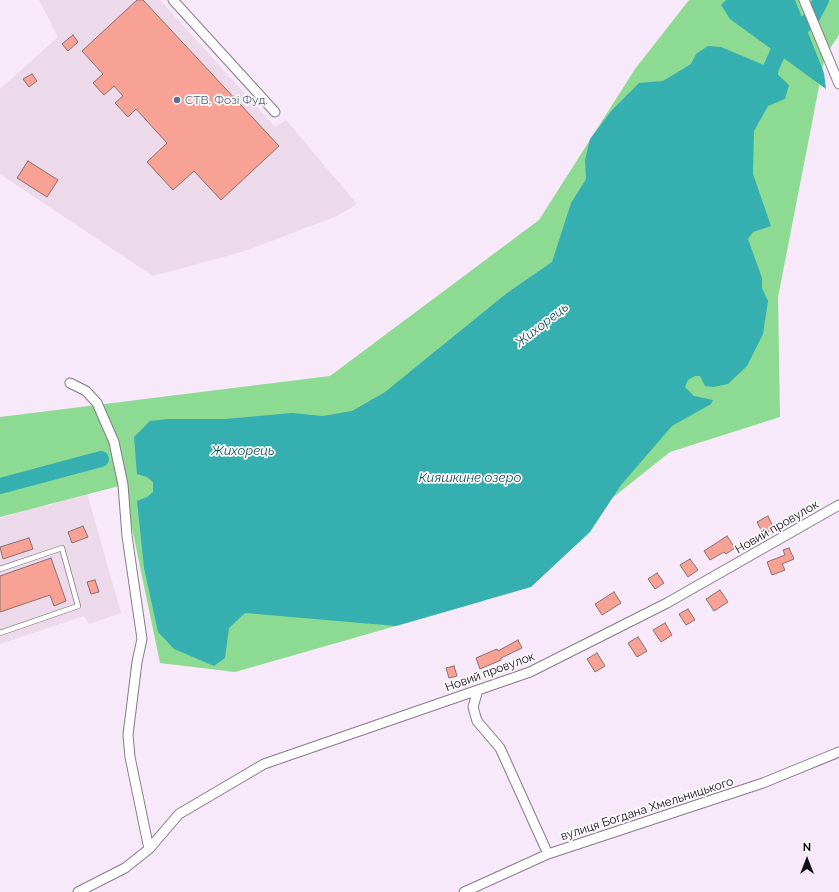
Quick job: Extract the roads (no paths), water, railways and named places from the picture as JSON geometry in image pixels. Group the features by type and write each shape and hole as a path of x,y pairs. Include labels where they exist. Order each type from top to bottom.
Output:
{"street":[{"path":"174,0 275,112"},
{"path":"804,0 839,84"},
{"path":"70,383 86,391 97,403 114,442 123,485 127,536 142,639 137,662 128,735 130,757 149,849"},
{"name":"Новий провулок","path":"78,892 125,868 149,849 179,814 264,764 530,672 667,603 839,505"},
{"path":"478,690 473,707 477,721 500,748 548,854"},
{"name":"вулиця Богдана Хмельницького","path":"464,892 548,854 763,783 839,752"}],"lane":[{"path":"0,570 62,548 78,606 0,633"}],"water":[{"path":"726,0 795,0 824,73 826,89 730,19 721,5"},
{"name":"Кияшкине озеро","path":"708,46 721,47 771,68 789,85 785,99 768,106 754,131 753,174 771,226 753,232 748,239 762,278 762,288 768,301 763,334 747,366 728,384 713,387 705,386 700,376 695,376 688,380 685,387 694,396 713,400 711,404 672,426 621,485 590,532 531,587 396,626 245,613 229,628 225,658 214,666 174,649 158,632 144,568 137,501 147,497 153,492 153,482 147,477 137,474 134,437 150,421 168,419 225,419 292,413 323,416 352,411 385,392 507,293 552,262 571,203 586,179 585,160 590,139 612,110 639,83 663,81 691,64 696,54"}],"waterway":[{"name":"Жихорець","path":"760,85 768,81 771,68 781,45 811,19 821,0"},
{"name":"Жихорець","path":"0,486 101,459"}],"place":[{"name":"СТВ, Фозі Фуд.","path":"177,100"}]}
